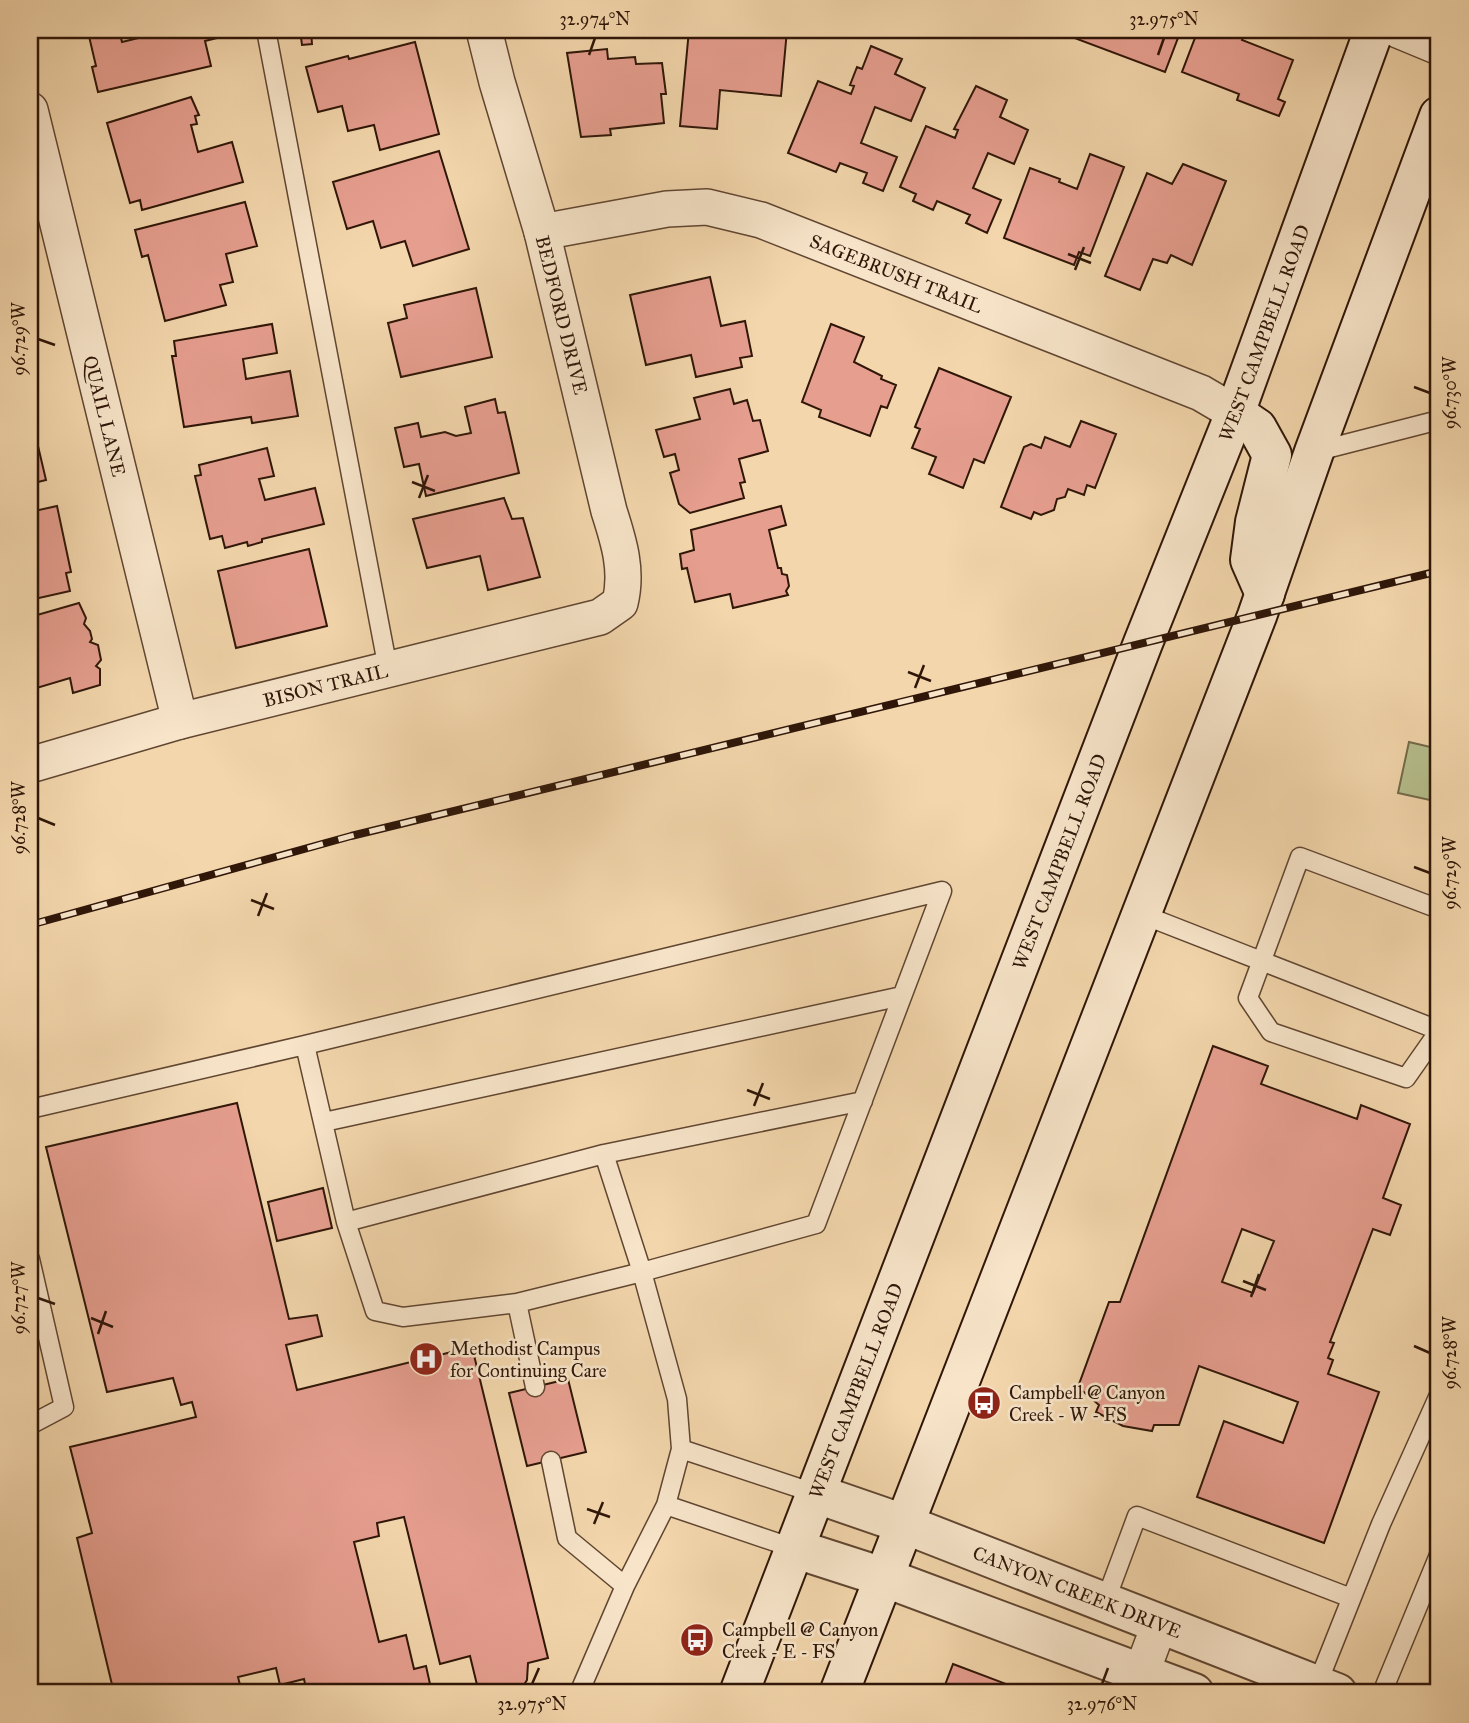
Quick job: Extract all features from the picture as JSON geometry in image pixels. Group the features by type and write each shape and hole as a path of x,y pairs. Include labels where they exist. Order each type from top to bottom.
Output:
{"main road":[{"name":"WEST CAMPBELL ROAD","path":"739,1693 1143,643 1235,413 1374,30"},
{"path":"839,1693 1265,594 1314,452 1439,116"},
{"path":"1235,413 1257,428 1272,455 1255,522 1250,560 1265,594"},
{"name":"CANYON CREEK DRIVE","path":"817,1494 904,1524 1160,1623 1322,1691"},
{"path":"796,1549 883,1577 1138,1683 1194,1693"}],"street":[{"name":"BEDFORD DRIVE","path":"484,30 542,232 609,511 622,552 624,585 620,603"},
{"path":"1398,30 1439,47"},
{"name":"QUAIL LANE","path":"30,110 180,721"},
{"name":"SAGEBRUSH TRAIL","path":"542,232 667,209 707,207 761,220 1201,393 1235,413"},
{"name":"BISON TRAIL","path":"30,765 180,721 600,617 620,603"},
{"path":"1138,1683 1160,1623"}],"lane":[{"path":"266,30 388,669"},
{"path":"1314,452 1439,420"},
{"path":"1141,914 1262,961 1439,1029 1406,1078 1271,1032 1248,998 1262,961 1300,857 1439,909"},
{"path":"30,1109 942,891 816,1224 517,1303 403,1317 375,1311 346,1222 305,1045"},
{"path":"324,1122 902,996"},
{"path":"346,1222 604,1154 863,1101"},
{"path":"579,1693 625,1586 666,1506 681,1449 677,1399 642,1272 604,1154"},
{"path":"30,1259 64,1407 30,1425"},
{"path":"517,1303 535,1387"},
{"path":"1322,1691 1351,1598 1439,1395"},
{"path":"681,1449 817,1494"},
{"path":"551,1461 567,1538 625,1586"},
{"path":"666,1506 796,1549"},
{"path":"1105,1602 1137,1516 1351,1598"},
{"path":"1382,1693 1439,1555"}],"green space":[{"path":"1409,742 1439,749 1439,802 1398,793"}],"building":[{"path":"119,30 122,42 163,30 220,30 221,37 205,41 211,66 98,92 92,67 96,66 88,32"},
{"path":"300,30 311,30 312,44 302,45"},
{"path":"689,30 787,30 781,96 720,90 717,129 680,126"},
{"path":"1071,30 1181,30 1165,72 1069,36"},
{"path":"1198,30 1239,30 1245,32 1242,40 1293,60 1278,99 1285,102 1279,116 1237,100 1239,94 1182,72"},
{"path":"415,42 439,134 380,150 374,125 348,131 342,106 318,112 306,67"},
{"path":"871,46 902,59 895,74 925,88 911,121 875,107 861,143 897,157 883,191 863,183 867,173 840,163 836,172 788,153 818,81 851,94 854,86 850,85 857,67 862,69"},
{"path":"607,49 608,59 635,57 636,64 662,63 666,94 661,94 664,123 610,129 611,135 581,137 567,53"},
{"path":"976,86 1007,100 1000,117 1028,130 1014,164 988,153 973,188 1001,200 987,233 966,223 970,215 937,201 933,210 913,201 916,194 900,187 926,126 955,138 958,130 954,129"},
{"path":"191,97 199,115 195,116 197,124 191,125 198,152 232,142 243,182 142,210 140,200 130,203 107,123"},
{"path":"439,151 469,249 413,266 405,241 381,248 373,221 347,229 333,182"},
{"path":"1090,154 1124,167 1090,256 1079,252 1074,265 1004,238 1030,168 1060,179 1059,182 1077,189"},
{"path":"1183,164 1226,181 1192,265 1171,255 1167,263 1153,259 1140,290 1105,276 1147,173 1172,184"},
{"path":"245,202 257,246 226,254 233,282 220,285 226,305 165,321 148,255 142,257 135,230"},
{"path":"710,277 721,326 745,321 752,356 740,358 742,367 696,377 691,355 646,365 630,295"},
{"path":"476,288 492,357 401,377 388,323 407,318 404,305"},
{"path":"272,324 277,353 243,359 246,379 290,371 298,416 252,423 251,417 184,427 172,356 176,356 174,341"},
{"path":"831,324 864,337 854,362 896,385 887,408 881,406 870,436 819,417 821,410 802,402"},
{"path":"939,368 1011,397 984,463 974,459 963,488 929,474 936,457 912,448 920,429 915,427"},
{"path":"730,389 734,404 747,400 753,421 760,420 768,451 739,459 745,482 740,483 744,498 690,513 679,504 670,473 679,470 675,454 664,457 656,430 700,419 694,398"},
{"path":"495,399 498,413 505,412 519,473 426,496 419,464 404,467 395,428 418,423 421,437 445,432 456,436 471,433 465,407"},
{"path":"30,412 46,480 30,484"},
{"path":"1081,421 1116,434 1095,488 1087,485 1084,495 1068,489 1065,497 1057,499 1054,510 1041,515 1034,512 1031,519 1001,507 1024,447 1031,444 1041,448 1045,437 1070,447"},
{"path":"267,448 274,476 259,479 265,500 315,488 324,524 262,539 262,542 248,546 247,542 225,548 222,536 210,539 195,476 201,475 199,465"},
{"path":"504,498 512,519 523,518 540,577 488,590 480,556 427,568 413,519"},
{"path":"57,506 71,572 66,573 70,591 30,600 30,512"},
{"path":"781,506 786,525 769,530 778,568 781,568 782,574 787,575 788,595 733,608 730,594 695,602 687,568 682,569 680,554 694,550 691,530"},
{"path":"309,549 327,626 236,648 218,571"},
{"path":"79,603 86,618 84,624 90,631 90,642 98,645 101,660 96,666 100,669 100,685 73,693 70,678 30,690 30,617"},
{"path":"1213,1046 1268,1066 1261,1084 1357,1119 1361,1105 1410,1124 1383,1198 1401,1205 1390,1235 1373,1229 1330,1342 1334,1343 1328,1358 1333,1360 1328,1374 1379,1392 1324,1543 1197,1497 1224,1421 1283,1443 1298,1402 1199,1366 1179,1425 1154,1425 1152,1431 1123,1426 1096,1412 1099,1405 1078,1387 1109,1302 1120,1302","holes":["1242,1229 1274,1241 1253,1293 1222,1282"]},
{"path":"237,1103 289,1319 317,1315 322,1336 286,1345 297,1390 472,1347 548,1658 528,1663 527,1680 519,1693 479,1693 470,1656 440,1664 404,1517 377,1523 379,1536 354,1542 379,1642 406,1635 414,1669 426,1666 432,1693 307,1693 304,1679 280,1685 276,1668 238,1677 242,1693 114,1693 77,1538 92,1533 70,1447 196,1417 192,1402 181,1405 173,1378 107,1392 46,1147"},
{"path":"323,1188 332,1228 277,1241 268,1202"},
{"path":"568,1379 586,1452 527,1466 509,1393"},
{"path":"953,1664 1030,1693 942,1693"}],"railway":[{"path":"30,925 351,836 1439,571"}],"place":[{"name":"Methodist Campus for Continuing Care","path":"426,1359"},
{"name":"Campbell @ Canyon Creek - W - FS","path":"984,1403"},
{"name":"Campbell @ Canyon Creek - E - FS","path":"697,1640"}]}
